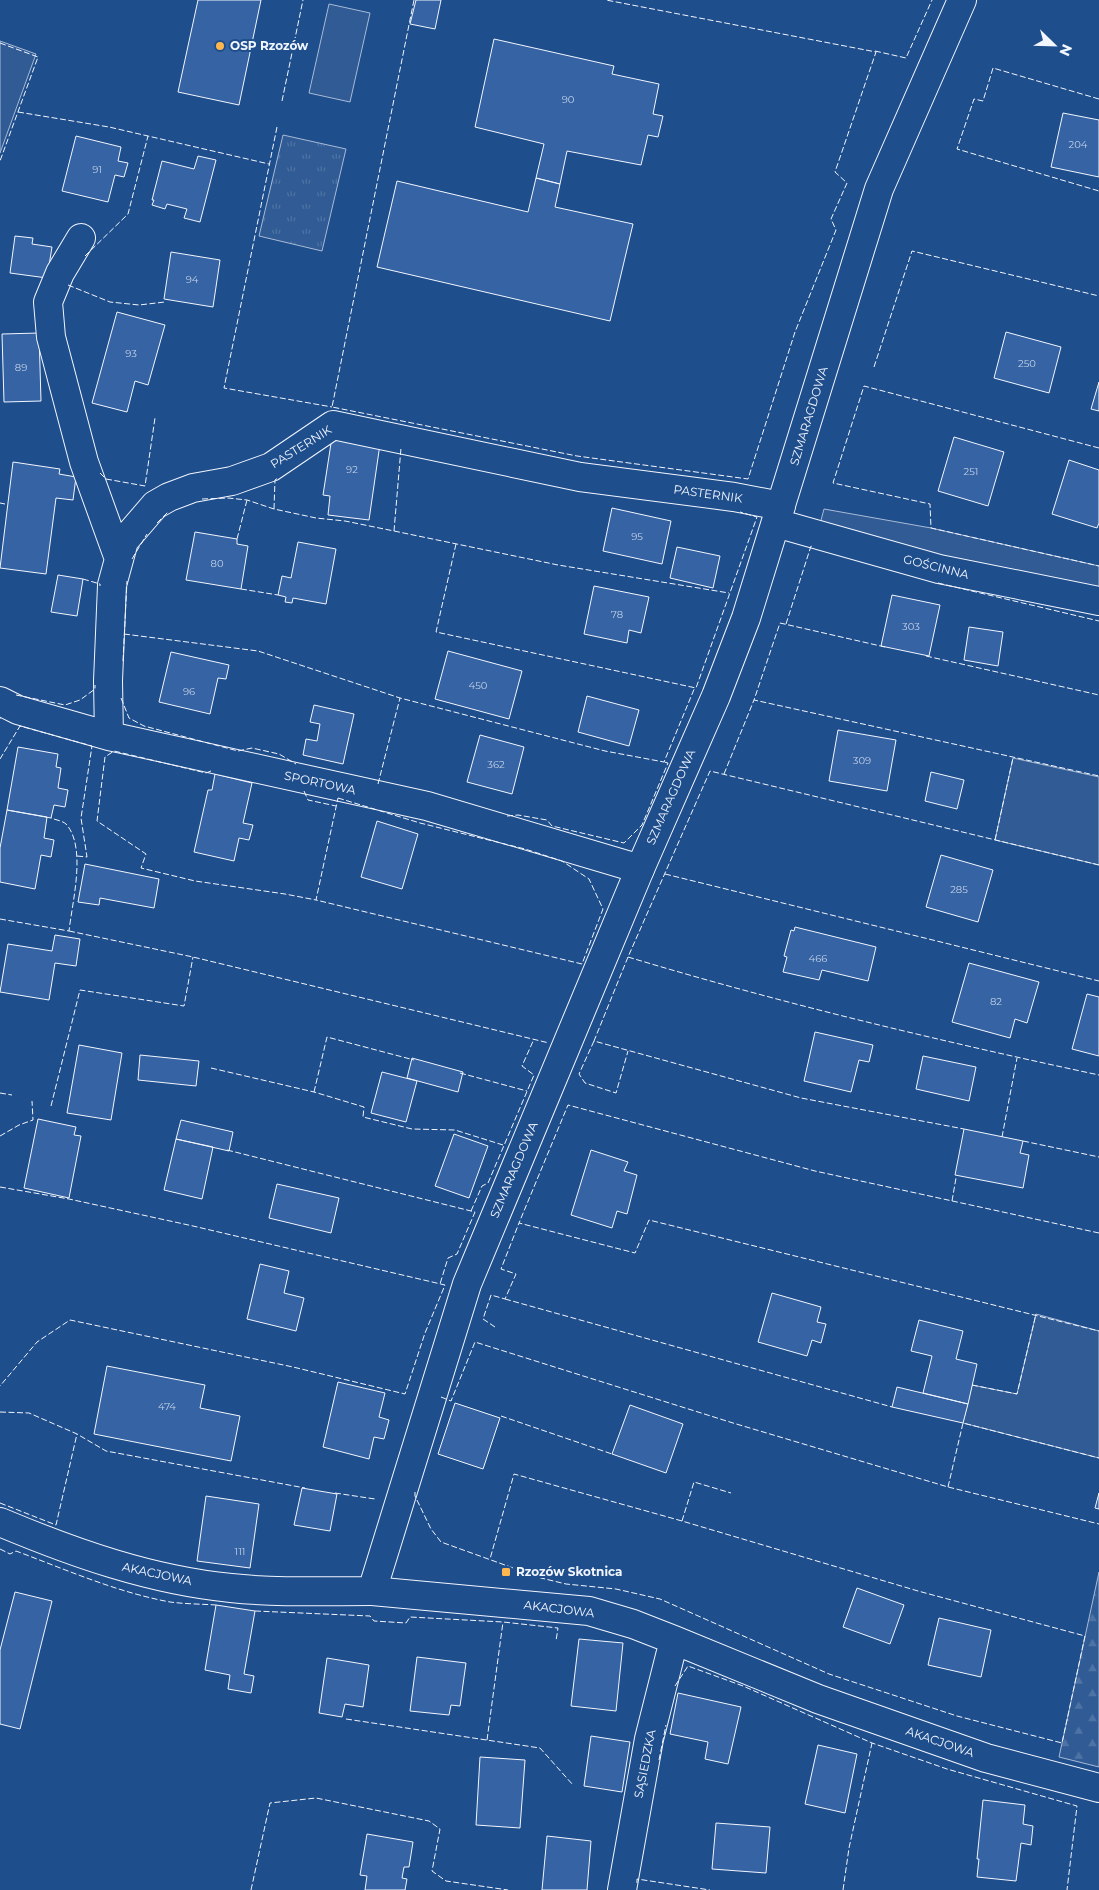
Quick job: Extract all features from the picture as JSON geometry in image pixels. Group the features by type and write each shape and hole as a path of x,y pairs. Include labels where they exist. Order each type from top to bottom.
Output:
{"street":[{"name":"SZMARAGDOWA","path":"372,1591 466,1284 640,869 716,696 746,618 879,189 962,0"},
{"path":"81,238 60,273 48,302 51,337 84,462 119,559"},
{"name":"PASTERNIK","path":"109,736 108,682 112,585 124,541 155,505 169,497 193,488 232,481 271,467 333,425 580,477 734,498 778,515"},
{"name":"GOŚCINNA","path":"778,515 939,569 1099,601"},
{"name":"SPORTOWA","path":"0,701 18,710 109,736 427,806 640,869"},
{"name":"AKACJOWA","path":"0,1522 57,1546 112,1564 228,1588 279,1592 372,1591 589,1611 633,1624 818,1699 986,1758 1099,1788"},
{"name":"SĄSIEDZKA","path":"622,1890 648,1739 674,1640"}],"shaded area":[{"path":"329,4 370,13 350,102 309,93"},
{"path":"0,41 36,54 0,153"},
{"path":"824,509 931,528 1099,566 1099,589 942,558 820,524"},
{"path":"1013,758 1099,777 1099,865 995,840"},
{"path":"1036,1314 1099,1331 1099,1458 963,1423 972,1385 1017,1394"}],"green space":[{"path":"283,135 346,149 322,251 259,236"},
{"path":"1099,1572 1099,1767 1059,1757"}],"building":[{"name":"OSP Rzozów","path":"198,0 261,0 239,105 178,92"},
{"path":"416,0 441,0 435,29 410,24"},
{"path":"494,39 614,66 612,74 659,84 653,114 663,116 658,137 648,135 641,165 567,151 560,184 536,178 544,144 475,127"},
{"path":"1063,113 1099,120 1099,177 1051,167"},
{"path":"76,136 121,147 118,161 128,163 124,177 115,175 108,202 62,191"},
{"path":"198,156 216,160 200,222 184,218 187,209 167,204 165,209 152,205 162,161 194,169"},
{"path":"536,178 560,184 555,207 633,224 610,321 377,267 397,181 528,212"},
{"path":"15,236 33,238 32,244 52,247 47,278 10,273"},
{"path":"171,252 220,260 213,307 164,299"},
{"path":"117,312 165,325 148,385 135,381 127,412 92,403"},
{"path":"1006,332 1061,347 1049,393 994,378"},
{"path":"39,333 41,401 4,402 2,334"},
{"path":"1099,382 1099,411 1091,409"},
{"path":"332,437 380,444 369,520 328,515 330,496 323,495"},
{"path":"954,437 1004,452 988,506 938,491"},
{"path":"1069,460 1099,470 1099,523 1097,528 1052,514"},
{"path":"13,462 60,469 59,474 76,477 73,500 56,498 46,574 0,568"},
{"path":"612,508 671,521 662,564 603,551"},
{"path":"195,532 237,539 237,544 248,546 241,589 186,580"},
{"path":"298,542 336,549 326,604 293,598 292,603 285,602 286,597 278,595 282,576 291,578"},
{"path":"677,547 720,556 713,588 670,578"},
{"path":"58,575 83,579 77,616 51,612"},
{"path":"594,586 649,597 641,633 629,630 627,643 584,634"},
{"path":"892,595 940,605 929,656 881,646"},
{"path":"969,627 1003,632 998,666 964,660"},
{"path":"448,651 522,671 509,719 435,699"},
{"path":"171,652 229,665 226,679 218,678 210,714 159,702"},
{"path":"587,696 639,710 629,746 578,732"},
{"path":"314,705 354,714 343,764 303,755 306,739 317,741 320,724 310,722"},
{"path":"838,730 896,740 887,791 829,781"},
{"path":"480,735 524,747 512,794 467,782"},
{"path":"18,747 58,754 56,767 61,768 58,788 68,790 65,807 54,805 51,818 7,810"},
{"path":"931,772 964,780 957,809 925,801"},
{"path":"215,774 252,783 243,823 253,825 249,840 239,838 234,861 194,852 208,790 212,790"},
{"path":"7,810 47,817 44,838 54,840 51,857 41,855 35,889 0,882 0,848"},
{"path":"377,821 418,834 402,889 361,877"},
{"path":"941,855 993,870 978,922 926,907"},
{"path":"85,864 159,879 154,908 100,898 99,905 78,902"},
{"path":"795,927 876,947 868,981 822,970 819,980 783,972 787,957 784,956 791,930 794,931"},
{"path":"55,935 80,939 76,966 55,963 49,1000 0,992 8,944 52,951"},
{"path":"969,963 1039,982 1027,1023 1015,1019 1010,1038 952,1022"},
{"path":"1087,994 1099,997 1099,1056 1072,1049"},
{"path":"815,1032 873,1045 869,1062 859,1060 851,1092 804,1081"},
{"path":"79,1045 122,1053 111,1120 67,1113"},
{"path":"140,1055 199,1061 196,1086 138,1080"},
{"path":"923,1056 976,1067 969,1101 916,1089"},
{"path":"412,1058 463,1072 458,1092 407,1078"},
{"path":"382,1072 417,1081 406,1122 371,1113"},
{"path":"38,1119 76,1127 74,1135 81,1136 69,1198 24,1188"},
{"path":"181,1120 233,1132 229,1151 176,1139"},
{"path":"964,1129 1023,1141 1020,1153 1029,1155 1023,1188 955,1175"},
{"path":"454,1134 488,1146 469,1198 435,1186"},
{"path":"176,1139 213,1147 202,1199 164,1190"},
{"path":"591,1150 628,1162 624,1171 637,1175 627,1214 617,1211 612,1228 571,1215"},
{"path":"277,1184 339,1198 331,1233 269,1218"},
{"path":"260,1264 289,1271 284,1293 304,1298 296,1331 247,1319"},
{"path":"772,1293 821,1307 817,1322 826,1324 821,1343 812,1340 807,1356 758,1342"},
{"path":"919,1320 963,1331 956,1359 977,1364 968,1404 923,1393 932,1356 911,1351"},
{"path":"107,1366 205,1385 200,1408 240,1416 231,1461 94,1434"},
{"path":"338,1382 385,1393 379,1417 389,1420 384,1439 374,1437 369,1459 323,1447"},
{"path":"897,1387 968,1404 963,1423 892,1407"},
{"path":"455,1403 500,1418 483,1469 438,1454"},
{"path":"630,1405 683,1424 666,1473 612,1454"},
{"path":"302,1488 337,1494 330,1531 294,1525"},
{"path":"1099,1493 1099,1509 1095,1508"},
{"path":"206,1496 259,1504 250,1568 197,1561"},
{"path":"857,1588 904,1605 890,1644 843,1627"},
{"path":"15,1592 52,1601 20,1729 0,1724 0,1650"},
{"path":"216,1605 255,1611 244,1674 254,1676 251,1693 228,1689 230,1675 205,1670"},
{"path":"939,1618 991,1630 981,1677 928,1665"},
{"path":"579,1639 623,1643 616,1711 571,1706"},
{"path":"417,1657 466,1663 460,1706 451,1705 449,1715 410,1711"},
{"path":"327,1658 369,1665 363,1707 345,1704 342,1717 319,1713"},
{"path":"678,1693 741,1707 728,1764 705,1759 708,1742 670,1734"},
{"path":"591,1736 630,1742 622,1792 584,1786"},
{"path":"818,1745 857,1754 845,1813 805,1804"},
{"path":"480,1757 525,1760 520,1828 476,1825"},
{"path":"983,1800 1025,1805 1023,1824 1033,1826 1031,1845 1021,1843 1016,1881 977,1877"},
{"path":"716,1823 770,1827 766,1873 712,1869"},
{"path":"367,1834 413,1842 409,1867 404,1867 402,1878 407,1879 405,1890 365,1890 367,1876 360,1875"},
{"path":"547,1836 591,1841 587,1890 542,1890"}],"fence":[{"path":"282,101 303,0"},
{"path":"414,0 332,407 577,456 748,479 795,332 836,230 831,219 847,183 835,172 876,52 606,0"},
{"path":"875,51 906,58 932,0"},
{"path":"0,43 38,57 0,161"},
{"path":"1099,99 993,68 983,101 974,99 957,149 1099,191"},
{"path":"18,112 109,127 269,164"},
{"path":"277,127 224,388 332,407"},
{"path":"85,256 128,214 148,136"},
{"path":"874,367 912,251 1099,296"},
{"path":"68,285 110,302 139,305 165,302"},
{"path":"1099,448 864,386 833,483 930,504 931,528 1099,566"},
{"path":"100,473 106,479 145,486 155,418"},
{"path":"202,499 228,498 247,500 274,509 316,518 345,521 394,531 401,448"},
{"path":"274,509 275,480 278,478"},
{"path":"237,539 247,500"},
{"path":"0,503 5,504"},
{"path":"157,523 168,512"},
{"path":"456,544 436,632 696,688 757,517 740,512"},
{"path":"394,531 558,565 729,593"},
{"path":"132,559 147,534"},
{"path":"786,624 811,546 814,547"},
{"path":"83,579 100,584 100,586"},
{"path":"123,661 127,581"},
{"path":"938,583 1099,621"},
{"path":"241,589 278,595"},
{"path":"885,647 780,623 754,700 1099,776"},
{"path":"124,634 258,651 400,698 605,751 664,762 695,687"},
{"path":"926,656 1099,695"},
{"path":"16,695 65,705 80,700 95,689 95,685"},
{"path":"121,698 129,718 144,726 238,751 252,748 279,754 296,764"},
{"path":"378,784 400,698"},
{"path":"724,774 754,700"},
{"path":"0,759 20,726 92,746 81,818 87,857 77,856"},
{"path":"211,771 206,773 114,751 105,757 97,821 146,854 141,868 195,881 316,900"},
{"path":"995,840 1013,758"},
{"path":"507,816 518,815 547,820 552,826 624,843 642,825 668,763 664,762"},
{"path":"1099,865 710,771 628,957 862,1021 1099,1075"},
{"path":"304,791 308,800 336,806"},
{"path":"338,798 420,823 525,849 562,861 589,879 603,909 582,964 316,900 338,798"},
{"path":"0,919 69,931 75,891 76,846 66,824 51,818"},
{"path":"665,874 1099,981"},
{"path":"69,931 193,957 549,1043"},
{"path":"51,1106 80,990 184,1006 193,957"},
{"path":"628,957 594,1041 801,1098 964,1129"},
{"path":"314,1092 327,1037 414,1060"},
{"path":"471,1211 482,1186 488,1183 534,1075 522,1066 534,1039"},
{"path":"594,1041 579,1074 585,1083 616,1093 628,1051"},
{"path":"1002,1137 1017,1058"},
{"path":"211,1068 314,1092 364,1107 363,1117 412,1129 455,1130 503,1145"},
{"path":"460,1073 527,1091"},
{"path":"0,1093 12,1095"},
{"path":"0,1136 19,1125 33,1120 32,1101"},
{"path":"1099,1233 815,1171 568,1105 519,1223 635,1253 649,1220 1099,1331"},
{"path":"1023,1141 1099,1157"},
{"path":"227,1150 475,1212 457,1254 448,1258 440,1284"},
{"path":"952,1201 956,1178"},
{"path":"0,1187 69,1199 193,1226 445,1285 425,1333 405,1394 293,1367 70,1320 37,1342 0,1386"},
{"path":"495,1327 483,1319 491,1295 505,1299 516,1274 501,1269 519,1223"},
{"path":"505,1299 892,1407"},
{"path":"972,1385 1017,1394 1036,1314"},
{"path":"441,1397 451,1401 475,1342 733,1423 948,1487 1099,1524"},
{"path":"0,1412 29,1413 77,1434 106,1451 305,1488"},
{"path":"501,1416 612,1454"},
{"path":"948,1487 963,1423 1099,1458"},
{"path":"0,1503 56,1525 77,1434"},
{"path":"415,1492 415,1496 431,1529 441,1542 541,1578 566,1584 616,1589 660,1599 829,1674 957,1716 1062,1743 1085,1636 918,1591 682,1521 514,1474 490,1559"},
{"path":"682,1521 694,1482 731,1493"},
{"path":"335,1493 375,1499"},
{"path":"0,1549 10,1554 16,1551 92,1580 150,1598 176,1603 216,1605"},
{"path":"255,1611 370,1616 374,1621 406,1623 410,1617 503,1622 558,1628 556,1641"},
{"path":"487,1740 503,1622"},
{"path":"675,1686 688,1666 743,1686 872,1743 947,1769 1077,1806 1067,1890"},
{"path":"346,1719 540,1748 573,1785"},
{"path":"659,1760 666,1725"},
{"path":"843,1890 849,1848 872,1743"},
{"path":"251,1890 270,1803 316,1798 429,1821 440,1829 432,1871 446,1881 508,1890"},
{"path":"637,1883 637,1879 710,1890"}],"place":[{"name":"OSP Rzozów","path":"220,46"},
{"name":"Rzozów Skotnica","path":"506,1572"}]}
